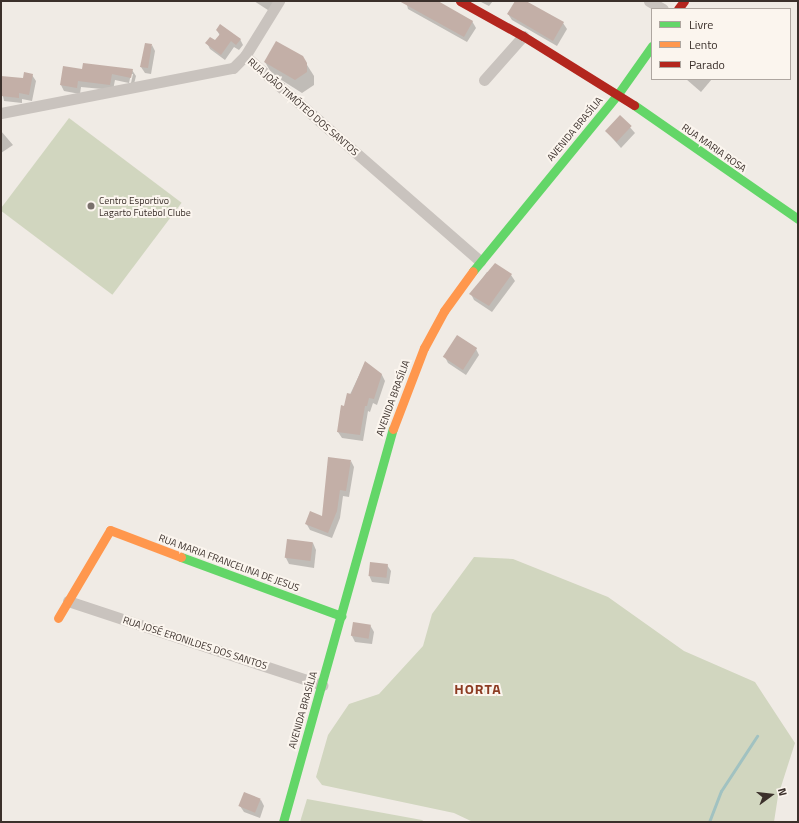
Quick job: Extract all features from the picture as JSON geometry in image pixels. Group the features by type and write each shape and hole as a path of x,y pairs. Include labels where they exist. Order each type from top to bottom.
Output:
{"main road":[{"name":"RUA MARIA ROSA","path":"460,1 523,36 618,94 798,218"},
{"name":"AVENIDA BRASÍLIA","path":"283,822 392,431 424,348 444,311 480,260 618,94 651,47"},
{"name":"RUA MARIA FRANCELINA DE JESUS","path":"68,601 110,530 341,616"},
{"path":"58,618 68,601"}],"street":[{"path":"245,56 279,1"},
{"path":"649,1 661,8"},
{"path":"484,80 523,36"},
{"name":"RUA JOÃO TIMÓTEO DOS SANTOS","path":"1,113 216,72 233,68 245,56 480,260"},
{"name":"RUA JOSÉ ERONILDES DOS SANTOS","path":"68,601 322,685"}],"green space":[{"name":"Centro Esportivo Lagarto Futebol Clube","path":"69,118 182,203 112,295 1,211 1,208"},
{"path":"474,557 513,559 608,597 684,651 755,682 795,743 778,796 774,822 473,822 454,813 322,785 316,777 328,735 349,704 379,694 423,646 432,614"},
{"path":"307,799 422,820 425,822 300,822"}],"building":[{"path":"399,1 438,1 473,21 464,37"},
{"path":"515,1 526,1 564,22 553,41 507,14"},
{"path":"220,24 241,39 236,45 231,41 221,55 205,43 210,37 215,40 220,34 216,30"},
{"path":"276,41 303,56 307,63 307,72 295,80 264,62"},
{"path":"145,43 152,44 148,68 140,67"},
{"path":"83,63 133,69 131,78 112,74 110,85 78,81 77,88 60,85 63,66 82,69"},
{"path":"24,72 33,74 29,95 19,93 19,98 1,96 1,76 23,78"},
{"path":"620,115 632,126 617,142 605,131"},
{"path":"495,263 512,274 489,306 469,294"},
{"path":"457,335 477,348 463,370 443,357"},
{"path":"365,361 382,374 374,399 369,398 367,406 365,406 360,435 337,432 341,405 344,406 347,393 351,394"},
{"path":"328,457 351,460 346,491 340,490 337,511 328,533 305,524 310,511 322,516"},
{"path":"287,539 313,542 310,561 285,558"},
{"path":"370,562 388,564 386,578 369,576"},
{"path":"353,622 371,625 369,639 351,636"},
{"path":"244,792 261,799 255,813 238,806"}],"waterway":[{"path":"709,822 721,791 757,736"}],"traffic: fast":[{"path":"473,271 618,94 651,47"},
{"path":"634,105 798,219"},
{"path":"283,822 393,429"},
{"path":"181,557 341,616"}],"traffic: slow":[{"path":"393,429 424,348 444,311 473,271"},
{"path":"58,618 110,530 181,557"}],"traffic: jam":[{"path":"460,1 523,36 634,105"},
{"path":"679,8 684,1"}],"place":[{"name":"Centro Esportivo Lagarto Futebol Clube","path":"91,206"}],"district":[{"name":"HORTA","path":"478,689"}]}
